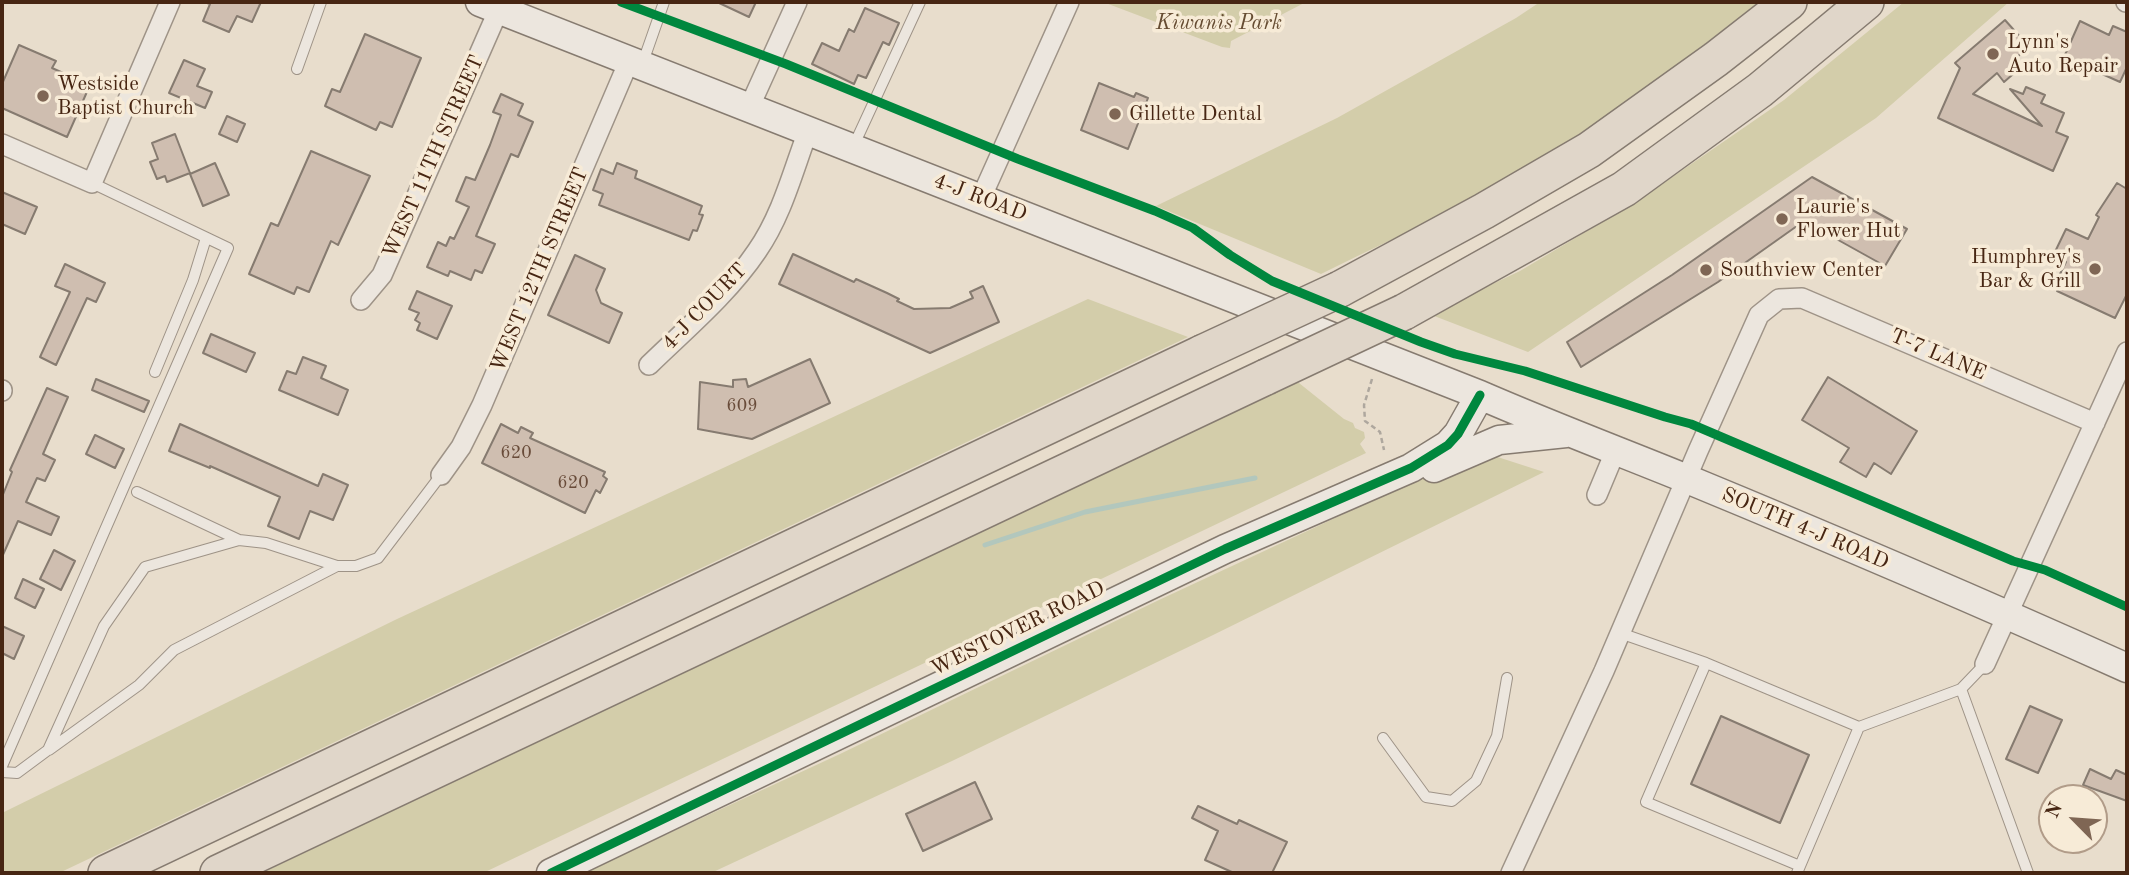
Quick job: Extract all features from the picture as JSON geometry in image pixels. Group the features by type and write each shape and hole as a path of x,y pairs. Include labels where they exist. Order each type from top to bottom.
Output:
{"highway":[{"path":"106,873 1340,289 1589,150 1716,59 1789,2"},
{"path":"218,873 1404,312 1625,189 1760,90 1866,2"}],"main road":[{"name":"4-J ROAD","path":"489,5 529,11 635,63 1480,395"},
{"name":"SOUTH 4-J ROAD","path":"1480,395 1615,452 1686,478 2127,668"},
{"name":"WESTOVER ROAD","path":"551,873 1225,549 1411,468 1448,445 1458,434 1480,395"},
{"path":"1411,468 1430,470 1499,440 1568,433"}],"street":[{"path":"2,144 92,183 170,2"},
{"path":"749,108 797,2"},
{"path":"981,198 1069,2"},
{"name":"WEST 11TH STREET","path":"361,300 382,275 489,5"},
{"name":"WEST 12TH STREET","path":"441,475 461,447 482,405 635,63"},
{"name":"4-J COURT","path":"649,365 733,284 759,249 779,211 808,131"},
{"name":"T-7 LANE","path":"1686,478 1759,315 1779,299 1802,298 2095,424"},
{"path":"1985,664 2127,352"},
{"path":"1597,495 1615,452"},
{"path":"1511,873 1620,634 1686,478"}],"lane":[{"path":"298,69 321,2"},
{"path":"635,63 664,2"},
{"path":"853,149 920,2"},
{"path":"2,766 228,248 92,183"},
{"path":"155,372 193,280 206,238"},
{"path":"136,492 239,540 266,543 338,566 356,566 378,558 441,475"},
{"path":"48,750 104,626 145,567 239,540"},
{"path":"2,772 17,773 139,685 174,650 338,566"},
{"path":"1620,634 1706,663 1859,727 1961,689 1985,664"},
{"path":"1706,663 1646,802 1798,870 1859,727"},
{"path":"1383,738 1426,797 1452,801 1476,781 1497,736 1507,678"},
{"path":"1961,689 2028,873"}],"path":[{"path":"1373,379 1364,405 1365,421 1380,432 1384,450"}],"green space":[{"name":"Kiwanis Park","path":"1103,2 1306,2 1231,41 1230,48"},
{"path":"1540,2 1759,2 1653,83 1542,158 1465,203 1321,274 1156,206 1337,118"},
{"path":"1904,2 2009,2 1876,118 1528,352 1429,314 1520,271 1639,200 1784,100"},
{"path":"1088,299 1188,337 59,873 2,873 2,813 397,619"},
{"path":"1294,379 1344,419 1353,423 1355,428 1364,432 1365,438 1360,444 1366,453 483,873 262,873"},
{"path":"1479,451 1544,472 952,761 711,873 583,873 840,754 1159,600"}],"building":[{"path":"204,2 261,2 252,22 237,16 229,32 203,21 210,4"},
{"path":"717,2 756,2 749,17"},
{"path":"865,8 899,23 889,45 883,42 866,78 858,75 854,84 812,64 822,43 839,51 849,29 854,32"},
{"path":"2005,20 2029,47 2012,61 2019,69 2004,82 1997,73 1973,94 2042,126 2010,89 2023,94 2026,87 2045,95 2041,103 2064,113 2056,132 2068,137 2053,171 1938,118 1960,68 1955,63"},
{"path":"2080,21 2109,35 2113,26 2127,32 2127,67 2120,82 2064,57"},
{"path":"365,34 421,58 392,127 380,122 376,130 325,106 332,89 340,92"},
{"name":"Westside Baptist Church","path":"19,45 56,61 52,68 90,85 67,137 2,108 2,84"},
{"path":"184,60 205,69 197,86 212,92 205,108 169,93"},
{"name":"Gillette Dental","path":"1099,83 1134,97 1136,93 1148,98 1128,149 1081,130"},
{"path":"501,94 523,104 518,115 533,122 518,157 511,154 476,236 495,244 482,273 475,270 471,280 450,271 448,276 427,267 438,242 446,246 450,237 454,239 469,207 456,201 466,177 475,180 490,145 501,115 493,112"},
{"path":"227,116 245,124 237,142 219,134"},
{"path":"175,134 190,173 167,182 165,176 157,179 150,162 158,159 152,143"},
{"path":"311,151 370,176 338,245 331,241 309,292 297,287 294,294 249,274 271,223 278,226"},
{"path":"215,163 229,195 203,206 190,174"},
{"path":"617,163 637,171 635,178 702,206 699,214 703,215 697,231 693,230 689,240 599,205 603,194 593,190 601,169 613,174"},
{"name":"Southview Center","path":"1812,177 1907,229 1885,266 1804,221 1718,282 1581,367 1567,342 1672,275"},
{"name":"Humphrey's Bar & Grill","path":"2117,183 2127,189 2127,294 2115,318 2057,291 2064,278 2059,276 2066,262 2053,256 2066,229 2088,239 2099,217 2096,215"},
{"path":"2,192 37,207 25,234 2,224"},
{"path":"793,254 854,282 856,279 887,293 914,309 950,308 973,298 970,292 983,286 999,322 930,353 779,284"},
{"path":"575,255 605,269 596,290 601,303 622,313 609,343 548,315"},
{"path":"65,264 105,283 96,302 87,298 56,365 40,357 70,292 55,286"},
{"path":"417,291 452,306 437,339 417,330 420,323 415,320 419,313 409,309"},
{"path":"211,334 255,353 246,372 203,353"},
{"path":"303,357 326,366 321,378 348,390 338,415 279,390 287,371 296,374"},
{"path":"810,359 830,403 752,439 698,429 700,382 733,387 733,380 746,379 748,387"},
{"path":"1828,377 1917,431 1891,474 1874,463 1866,477 1840,462 1849,448 1802,420"},
{"path":"96,379 149,401 144,412 92,390"},
{"path":"47,388 68,397 43,454 55,460 45,481 37,478 26,502 59,517 51,535 18,521 2,557 2,497 12,472 10,470"},
{"path":"180,424 318,486 323,474 348,485 333,520 310,511 299,539 268,526 280,497 169,451"},
{"path":"501,424 518,433 521,427 533,433 530,438 605,472 603,476 607,479 600,493 596,490 585,513 482,463"},
{"path":"95,435 124,449 115,468 86,454"},
{"path":"54,550 75,561 61,590 40,579"},
{"path":"23,579 44,589 35,608 15,598"},
{"path":"2,626 24,636 14,659 2,653"},
{"path":"2030,706 2062,720 2038,773 2006,759"},
{"path":"1721,716 1809,755 1780,823 1691,784"},
{"path":"2090,769 2111,779 2116,770 2127,775 2127,801 2108,794 2108,784 2083,784"},
{"path":"975,782 992,819 923,851 906,814"},
{"path":"1198,806 1237,824 1239,820 1287,842 1272,873 1234,873 1205,860 1218,831 1192,818"}],"waterway":[{"path":"985,545 1085,512 1255,478"}],"cycle path":[{"path":"621,2 786,64 1018,159 1155,211 1193,228 1272,281 1421,342 1455,354 1525,371 1691,424 2013,561 2045,570 2127,607"},
{"path":"551,873 1225,549 1411,468 1448,445 1458,434 1480,395"}],"place":[{"name":"Lynn's Auto Repair","path":"1993,54"},
{"name":"Westside Baptist Church","path":"43,96"},
{"name":"Gillette Dental","path":"1115,114"},
{"name":"Laurie's Flower Hut","path":"1782,219"},
{"name":"Humphrey's Bar & Grill","path":"2095,269"},
{"name":"Southview Center","path":"1706,270"}]}
